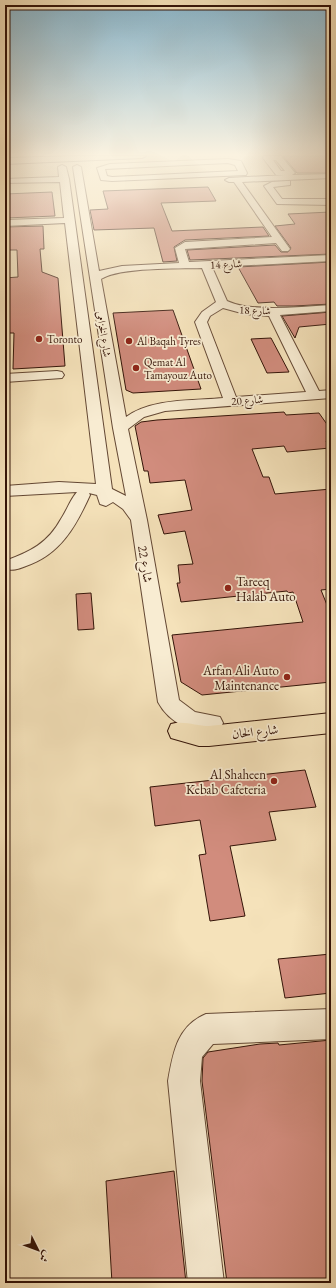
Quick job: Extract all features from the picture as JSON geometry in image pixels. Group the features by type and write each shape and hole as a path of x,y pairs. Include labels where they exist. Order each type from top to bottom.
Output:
{"main road":[{"name":"شارع الخان","path":"212,723 331,710"},
{"name":"شارع الخان","path":"180,730 199,736 209,736 331,723"}],"street":[{"name":"شارع الخزامى","path":"69,216 106,496"},
{"name":"شارع الخزامى","path":"83,216 95,278 120,428 139,520"},
{"path":"269,216 279,240 292,260"},
{"path":"5,223 70,220"},
{"path":"185,266 180,248 182,246 279,240"},
{"name":"شارع 14","path":"95,278 104,273 122,269 331,258"},
{"name":"شارع 14","path":"91,263 122,269"},
{"name":"شارع 18","path":"206,265 222,303 227,307 244,312 331,308"},
{"path":"222,303 206,314 201,322 231,401"},
{"path":"272,311 314,395"},
{"path":"5,378 57,375"},
{"name":"شارع 20","path":"120,428 139,414 164,408 231,401 331,394"},
{"name":"شارع 20","path":"114,395 138,404 164,408"},
{"name":"شارع 22","path":"5,491 69,486 88,488 126,503 136,513 139,520 169,702 173,708 186,718 194,721 212,723"},
{"path":"11,565 38,555 47,548 68,522 82,495"},
{"name":"شارع 22","path":"5,500 82,495 106,496 119,509 126,519 163,712 172,725 180,730"},
{"path":"206,1283 184,1081 188,1051 206,1030 331,1024"}],"building":[{"path":"5,216 52,216 5,218"},
{"path":"91,216 166,216 172,231 263,227 269,236 185,240 174,247 177,261 163,262 154,228 94,230"},
{"path":"289,216 331,216 331,254 190,260 187,250 275,245 281,252 288,252 291,248 275,226 295,224"},
{"path":"43,226 44,249 40,249 42,272 58,278 65,366 13,369 14,333 5,333 5,278 18,277 17,250 5,250 5,227"},
{"path":"331,262 331,304 294,306 277,306 274,302 258,303 238,267"},
{"path":"173,310 201,389 133,393 126,390 113,313"},
{"path":"331,312 331,324 299,327 295,338 282,316"},
{"path":"271,338 289,372 267,373 251,339"},
{"path":"284,412 286,415 319,413 331,430 331,441 326,441 330,448 287,452 284,446 252,449 263,477 269,477 275,494 331,489 331,589 321,590 331,615 331,682 202,695 181,682 172,635 303,622 293,592 288,593 287,591 181,602 177,583 180,583 178,565 193,564 185,531 164,534 158,515 192,510 185,480 150,483 148,471 144,471 135,426 141,422 157,420"},
{"path":"91,593 94,629 78,630 76,594"},
{"path":"305,770 316,807 269,812 276,840 230,846 245,916 210,921 199,855 206,854 200,820 155,826 150,787"},
{"path":"331,954 331,993 285,998 278,959"},
{"path":"331,1040 331,1283 227,1283 202,1081 203,1058 208,1052 260,1044 278,1043 279,1045"},
{"path":"174,1171 186,1283 112,1283 106,1181"}],"place":[{"name":"Toronto","path":"39,339"},
{"name":"Al Baqah Tyres","path":"129,341"},
{"name":"Qemat Al Tamayouz Auto","path":"136,368"},
{"name":"Tareeq Halab Auto","path":"228,588"},
{"name":"Arfan Ali Auto Maintenance","path":"287,677"},
{"name":"Al Shaheen Kebab Cafeteria","path":"274,781"}]}
